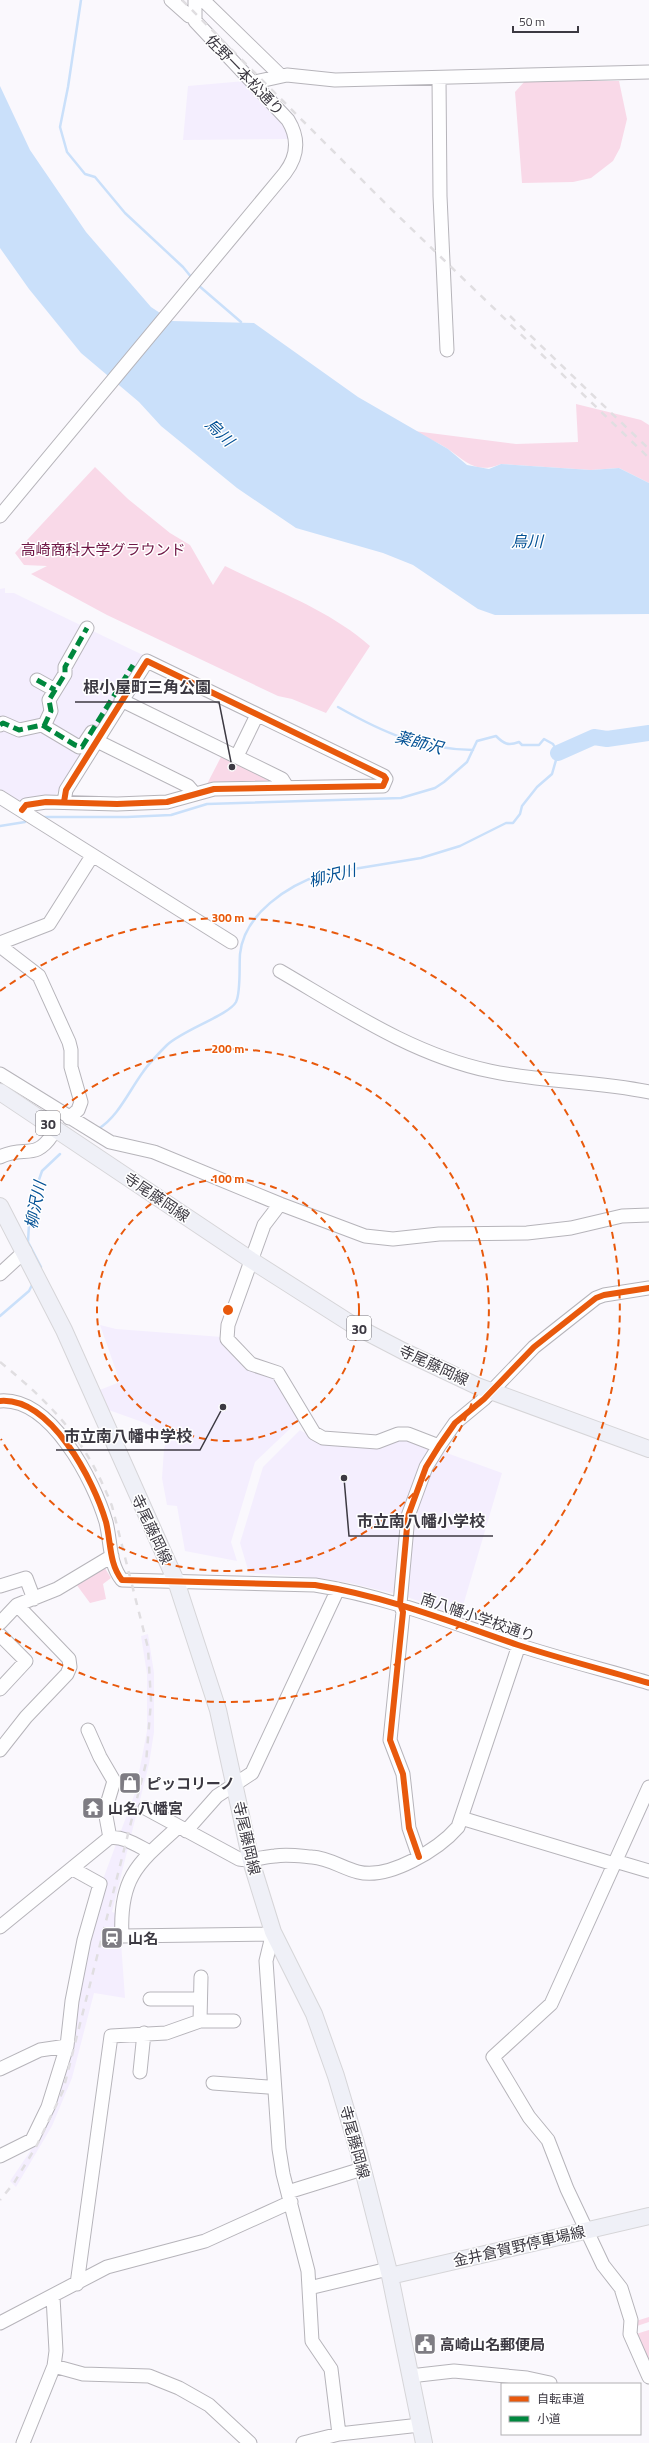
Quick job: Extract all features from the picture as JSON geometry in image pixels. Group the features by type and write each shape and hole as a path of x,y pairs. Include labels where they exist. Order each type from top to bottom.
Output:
{"main road":[{"name":"寺尾藤岡線","path":"0,1092 251,1260 353,1324 403,1351 492,1391 649,1449"},
{"name":"寺尾藤岡線","path":"0,1100 52,1135 95,1156"},
{"name":"寺尾藤岡線","path":"0,1206 37,1275 176,1581 218,1710 236,1785 250,1861 273,1932 314,2014 326,2044 362,2169 389,2272 424,2443"},
{"name":"金井倉賀野停車場線","path":"389,2272 588,2231 649,2216"}],"street":[{"path":"171,0 186,13 194,16 195,0"},
{"path":"203,0 280,75"},
{"name":"佐野一本松通り","path":"0,516 285,174 295,152 294,131 288,120 255,82 203,30 194,16"},
{"path":"255,82 280,75 336,80 649,72"},
{"path":"439,78 440,196 446,350"},
{"path":"44,726 51,711 48,704 49,700 65,674 65,667 87,628"},
{"path":"22,810 31,804 64,802 117,804 166,802 194,793 214,789 383,786 386,779 384,776 147,661 121,700 66,790 64,802"},
{"path":"0,725 3,723 19,730 38,724 44,726 75,745 82,747 133,665"},
{"path":"37,680 55,690"},
{"path":"121,700 282,779 287,787"},
{"path":"236,756 257,715"},
{"path":"96,741 188,786 194,793"},
{"path":"0,797 231,942"},
{"path":"69,1118 78,1110 81,1102 71,1067 71,1050 69,1042 39,976 0,944 49,924 92,856"},
{"path":"280,971 388,1034 428,1052 489,1071 543,1080 618,1085 649,1092"},
{"path":"0,1074 110,1142 154,1152 280,1204 365,1236 393,1239 438,1234 527,1233 571,1228 622,1216 649,1215"},
{"path":"0,1157 10,1152 39,1151 44,1147 52,1135"},
{"path":"280,1204 264,1225 228,1325 228,1339 251,1364 278,1373 314,1433 323,1438 377,1442 398,1434 408,1434 439,1446"},
{"path":"0,1274 25,1251"},
{"path":"419,1857 409,1828 403,1774 390,1740 403,1612 400,1604 408,1516 426,1467 455,1424 492,1391 534,1348 596,1298 604,1295 649,1288"},
{"path":"0,1401 20,1402 29,1407 52,1427 66,1445 86,1474 97,1496 111,1541 112,1556 88,1568 57,1589 17,1605 0,1623"},
{"name":"南八幡小学校通り","path":"112,1556 114,1568 122,1580 315,1585 338,1589 400,1604 520,1645 649,1683"},
{"path":"0,1586 26,1578 34,1598"},
{"path":"335,2438 331,2369 312,2341 308,2271 279,2149 273,2085 266,1961 273,1932 266,1934 122,1936 122,1905 125,1889 150,1852 182,1829 217,1796 236,1785 252,1773 338,1589"},
{"path":"0,1750 26,1717 67,1674 70,1667 69,1659 17,1605"},
{"path":"0,1635 26,1661 0,1689"},
{"path":"144,1808 239,1859 250,1861 279,1855 319,1857 359,1872 367,1872 386,1871 419,1857 448,1838 458,1827 520,1645"},
{"path":"88,1730 100,1757 114,1780 105,1811 110,1838"},
{"path":"649,1788 551,2004 493,2058 529,2117 548,2140 567,2189 603,2265 621,2288 631,2320 630,2334 649,2377"},
{"path":"461,1818 615,1863 649,1871"},
{"path":"110,1838 130,1842 150,1852"},
{"path":"0,1927 46,1888 73,1869 110,1838"},
{"path":"0,2156 32,2140 48,2107 67,2046 72,2001 84,1940 100,1884 73,1869"},
{"path":"200,2021 201,1977"},
{"path":"150,1999 200,1999"},
{"path":"78,2284 111,2036 166,2033 200,2021 234,2021"},
{"path":"140,2072 144,2033"},
{"path":"0,2069 40,2050 67,2046"},
{"path":"213,2083 268,2087 273,2085"},
{"path":"0,2323 78,2284 107,2267 205,2241 290,2197 362,2169"},
{"path":"309,2288 389,2272"},
{"path":"23,2443 54,2366 56,2351 53,2297"},
{"path":"54,2366 83,2374 149,2376 179,2388 209,2405 250,2443"},
{"path":"410,2376 454,2372 482,2373 550,2383"},
{"path":"303,2443 420,2425"}],"shaded area":[{"path":"245,81 284,125 289,139 183,140 188,86"},
{"path":"5,588 5,593 14,593 145,656 55,796 18,800 0,789 0,589"},
{"path":"100,1325 116,1329 222,1337 274,1378 298,1415 296,1423 255,1462 231,1542 237,1561 185,1551 177,1506 167,1505 162,1478 164,1449 168,1435 145,1423 106,1409 97,1391 120,1382"},
{"path":"300,1430 320,1442 401,1437 432,1447 395,1592 391,1593 350,1583 309,1577 249,1573 240,1543 263,1467"},
{"path":"444,1452 502,1473 460,1616 407,1597 404,1590 412,1518 438,1453"},
{"path":"148,1634 154,1673 154,1732 149,1764 112,1912 119,1914 125,1998 94,1993 72,2078 52,2126 16,2187 10,2181 35,2144 75,2003 102,1882 135,1793 147,1731 147,1674 141,1636"}],"green space":[{"path":"525,81 619,81 627,119 620,148 613,161 591,178 573,182 522,183 515,92"},
{"path":"576,404 641,420 649,425 649,483 619,468 591,470 501,464 485,468 473,466 444,446 414,431 516,444 578,442"},
{"name":"高崎商科大学グラウンド","path":"95,467 128,499 170,533 190,545 213,585 225,566 319,611 337,621 370,646 326,713 292,699 278,696 107,615 31,574 47,566 24,565 15,553"},
{"path":"222,755 272,780 272,783 206,786"},
{"path":"105,1568 111,1578 103,1584 106,1599 90,1603 76,1584 95,1569"},
{"path":"649,2317 649,2322 637,2326 636,2321"},
{"path":"649,2330 649,2363 636,2334"}],"water":[{"name":"烏川","path":"0,86 30,150 86,232 151,307 172,321 254,323 358,397 448,449 467,465 489,469 501,464 591,470 619,468 649,483 649,614 495,615 478,609 413,565 383,553 296,528 237,488 161,426 139,402 81,353 29,289 0,248"}],"waterway":[{"path":"81,0 68,87 60,127 67,152 85,174 95,177 125,213 183,267 192,278"},
{"path":"198,285 241,322"},
{"name":"薬師沢","path":"338,707 371,725 403,738 436,747 473,750"},
{"name":"柳沢川","path":"558,753 594,737 607,739 649,733"},
{"name":"柳沢川","path":"41,817 127,817 171,815 207,804 401,798 435,788 444,782 467,762 477,741 496,736 506,744 519,742 522,745 539,745 544,739 553,744 558,753 552,774 537,787 522,806 520,814 513,823 506,823 460,846 421,858 323,874 296,886 270,903 250,926 243,940 240,954 238,998 236,1002 225,1012 174,1039 167,1045 145,1069 112,1118 98,1129"},
{"path":"0,826 25,822"},
{"name":"柳沢川","path":"40,1270 41,1267 28,1242 33,1197 42,1171 60,1154"},
{"name":"柳沢川","path":"0,1316 29,1291 33,1283"}],"railway":[{"path":"182,0 389,207 649,458"},
{"path":"510,316 649,449"},
{"path":"0,1362 52,1409 79,1443 102,1483 112,1506 148,1648 151,1701 146,1763 63,2091 37,2145 14,2183 0,2200"}],"marked path":[{"path":"44,726 51,711 49,700 65,674 65,667 87,628"},
{"path":"0,725 3,723 19,730 42,725 75,745 82,747 133,665"},
{"path":"37,680 55,690"}],"cycle path":[{"path":"22,810 26,805 46,802 117,804 167,802 214,789 383,786 386,779 384,776 147,661 66,790 64,802"},
{"path":"419,1857 409,1828 403,1774 390,1740 403,1612 400,1604 408,1516 426,1467 455,1423 484,1399 534,1347 596,1298 604,1295 649,1288"},
{"path":"0,1401 19,1403 36,1412 53,1427 68,1445 92,1485 106,1522 115,1567 122,1580 315,1585 341,1590 392,1603 534,1650 649,1683"}],"place":[{"name":"根小屋町三角公園","path":"232,767"},
{"name":"市立南八幡中学校","path":"223,1407"},
{"name":"市立南八幡小学校","path":"344,1478"},
{"name":"ピッコリーノ","path":"130,1783"},
{"name":"山名八幡宮","path":"93,1808"},
{"name":"山名","path":"112,1938"},
{"name":"高崎山名郵便局","path":"425,2344"}]}
